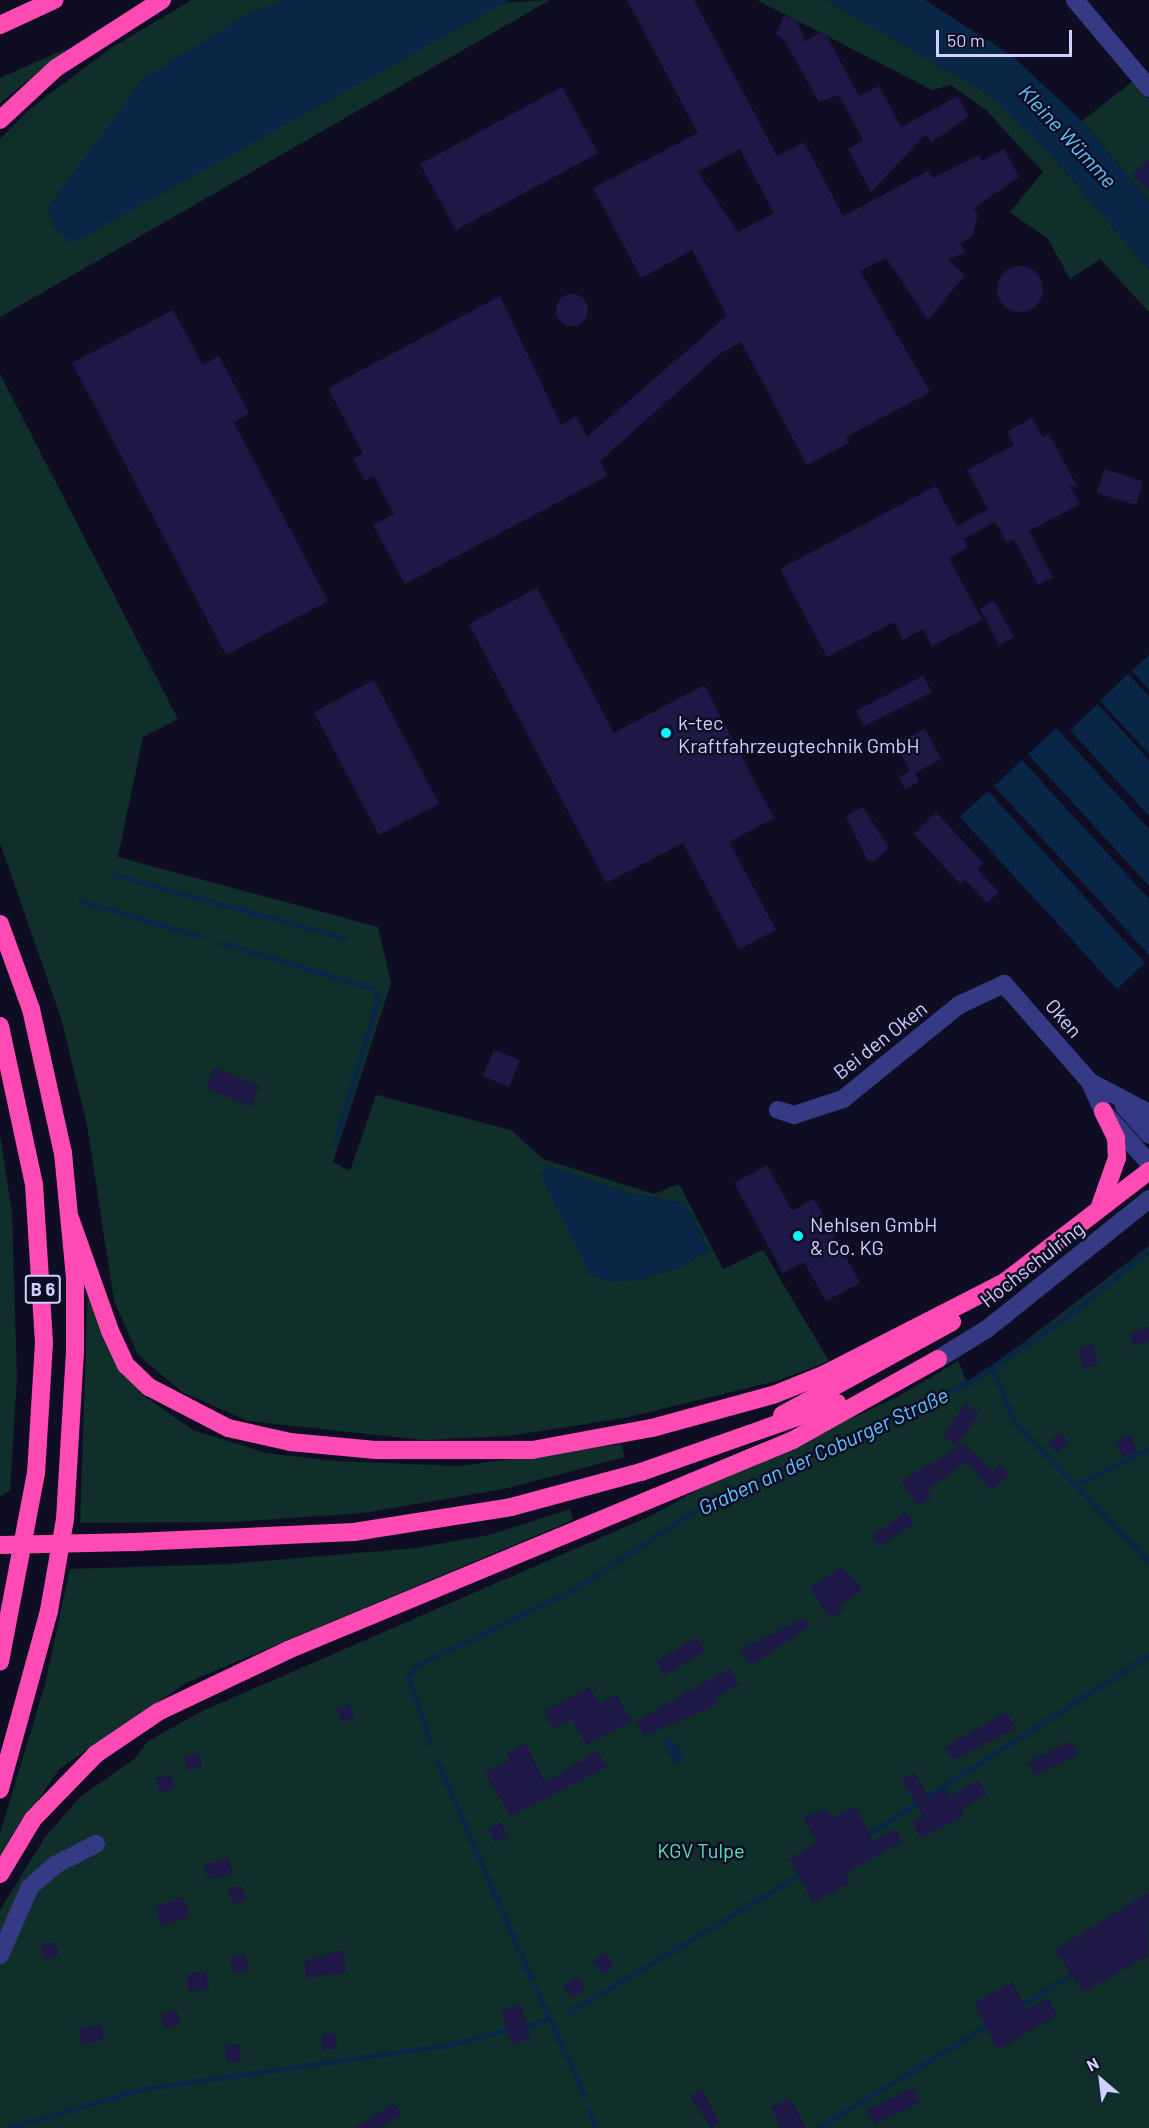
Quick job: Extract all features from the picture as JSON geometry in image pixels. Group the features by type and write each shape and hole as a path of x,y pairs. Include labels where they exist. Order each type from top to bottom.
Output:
{"highway":[{"path":"0,25 54,0"},
{"path":"0,120 56,68 162,0"},
{"name":"B 6","path":"0,924 31,1009 53,1096 70,1218 75,1351 65,1519 36,1667 0,1789"},
{"name":"B 6","path":"0,1026 34,1184 44,1343 36,1473 0,1662"},
{"path":"1095,1216 1112,1186 1117,1158 1116,1138 1103,1111"},
{"path":"743,1436 925,1340 1095,1216 1149,1171"},
{"path":"70,1218 110,1331 126,1365 149,1387 228,1428 290,1442 376,1450 532,1450 652,1428 823,1375 1003,1283"},
{"path":"0,1545 277,1538 442,1520 584,1489 816,1412 938,1359"},
{"path":"0,1874 33,1819 88,1762 158,1712 288,1650 793,1440 938,1359"}],"street":[{"path":"1075,0 1149,88"},
{"name":"Oken","path":"1004,984 1090,1082 1103,1111 1149,1163"},
{"name":"Bei den Oken","path":"778,1110 794,1115 843,1098 959,1005 1004,984"},
{"name":"Oken","path":"1090,1082 1115,1096 1149,1135"},
{"path":"1115,1096 1149,1113"},
{"name":"Hochschulring","path":"938,1359 987,1329 1149,1199"},
{"path":"0,1955 30,1887 56,1865 96,1844"}],"green space":[{"path":"192,0 285,0 242,17 550,0 0,317 0,139 31,108 111,48"},
{"path":"757,0 826,0 988,94 1052,156 1149,270 1149,312 1100,259 1070,279 1048,239 1010,212 1043,172 987,111 951,85 932,90"},
{"path":"70,47 0,103 0,78"},
{"path":"1133,81 1149,99 1149,201 1082,121"},
{"path":"0,374 178,719 143,737 118,857 378,927 391,983 333,1162 350,1171 376,1095 511,1130 543,1159 654,1194 679,1184 723,1269 763,1250 829,1361 780,1380 629,1417 509,1436 424,1440 248,1421 182,1392 138,1355 114,1301 87,1125 61,1018 0,843","holes":["545,1165 628,1193 685,1203 709,1250 684,1266 642,1279"]},
{"path":"0,1134 12,1213 17,1377 10,1491 0,1496"},
{"name":"KGV Tulpe","path":"1149,1246 1149,2128 0,2128 0,1910 45,1837 80,1797 134,1759 148,1741 202,1711 655,1514 702,1487 897,1397 958,1361 968,1385"},
{"path":"88,1284 116,1361 141,1394 193,1430 266,1453 336,1461 460,1466 621,1444 625,1457 504,1489 364,1513 232,1522 80,1523"},
{"path":"570,1509 573,1520 186,1683 59,1769 0,1857 0,1833 44,1688 70,1569 227,1564 416,1548 489,1535"}],"water":[{"path":"285,0 510,0 73,243 55,230 48,208 142,80 242,17"},
{"name":"Kleine Wümme","path":"826,0 925,0 1012,56 1082,121 1149,201 1149,270 1052,156 988,94"},
{"path":"1149,655 1149,690 1132,671"},
{"path":"1128,674 1149,696 1149,754 1100,701"},
{"path":"1098,704 1149,760 1149,816 1070,730"},
{"path":"1056,728 1149,829 1149,886 1028,754"},
{"path":"1022,760 1149,899 1149,955 994,786"},
{"path":"988,791 1145,963 1117,989 960,817"},
{"path":"545,1165 628,1193 685,1203 709,1250 684,1266 642,1279 607,1283 590,1274 541,1175"},
{"path":"669,1736 681,1750 682,1761 677,1766 663,1745"}],"building":[{"path":"627,0 694,0 777,156 804,142 843,216 928,171 933,178 979,155 982,161 1004,149 1019,177 974,208 978,216 972,237 960,244 965,252 948,260 965,275 928,320 886,258 860,271 930,392 846,437 849,443 807,465 741,342 721,353 600,461 607,476 405,584 373,525 394,514 374,476 365,481 353,459 363,454 328,388 500,296 561,425 576,416 587,437 727,316 692,250 641,278 593,188 698,133","holes":["740,149 774,213 738,232 698,172"]},
{"path":"784,16 796,19 805,41 824,31 859,96 879,86 901,127 958,96 969,116 931,143 926,134 871,192 848,149 863,140 839,95 819,102 785,41 776,34"},
{"path":"562,87 598,153 456,230 420,164"},
{"path":"1149,158 1149,191 1132,175"},
{"path":"1020,266 1036,273 1043,289 1036,305 1020,312 1004,305 997,289 1004,273"},
{"path":"572,294 583,299 588,310 583,321 572,326 561,321 556,310 561,299"},
{"path":"173,310 203,365 219,356 249,413 234,423 328,601 226,655 72,363"},
{"path":"1032,418 1043,437 1049,434 1078,488 1069,485 1080,504 1029,531 1053,577 1038,585 1014,539 1007,543 995,522 964,539 968,548 949,558 982,620 932,646 923,629 903,640 894,622 827,657 780,569 936,486 957,526 988,509 967,470 1014,445 1007,432"},
{"path":"1104,469 1143,481 1136,505 1097,493"},
{"path":"537,588 614,733 704,685 774,818 729,842 776,930 739,949 683,843 606,883 469,624"},
{"path":"994,601 1014,637 999,645 980,609"},
{"path":"923,676 932,692 864,726 856,711"},
{"path":"374,680 439,804 379,835 314,712"},
{"path":"925,729 941,759 915,773 919,782 905,789 899,777 910,771 896,744"},
{"path":"863,807 889,848 874,861 867,860 846,816"},
{"path":"936,812 983,863 977,869 999,892 987,903 965,880 960,884 914,834"},
{"path":"494,1050 520,1060 509,1087 483,1076"},
{"path":"214,1067 260,1086 251,1107 206,1088"},
{"name":"Nehlsen GmbH & Co. KG","path":"767,1165 792,1211 814,1199 860,1283 826,1301 804,1262 783,1273 734,1183"},
{"path":"1149,1326 1149,1341 1134,1347 1129,1334"},
{"path":"1092,1344 1099,1364 1084,1369 1078,1349"},
{"path":"966,1403 979,1414 956,1447 943,1435"},
{"path":"1060,1432 1069,1443 1057,1453 1048,1443"},
{"path":"1131,1435 1137,1452 1123,1457 1116,1440"},
{"path":"964,1444 992,1471 1000,1465 1009,1475 991,1491 967,1462 927,1490 932,1497 918,1506 901,1481"},
{"path":"906,1512 914,1524 879,1546 872,1536"},
{"path":"841,1567 863,1589 840,1605 844,1611 830,1619 810,1588"},
{"path":"804,1618 810,1626 751,1666 740,1650"},
{"path":"697,1638 705,1651 664,1676 656,1661"},
{"path":"730,1668 739,1684 716,1697 716,1705 644,1736 636,1721"},
{"path":"590,1687 599,1704 616,1694 632,1721 586,1745 572,1719 553,1729 544,1711"},
{"path":"350,1704 355,1718 342,1723 336,1709"},
{"path":"1006,1712 1016,1728 953,1760 945,1747"},
{"path":"1071,1741 1078,1755 1035,1775 1028,1762"},
{"path":"525,1743 545,1782 598,1751 607,1767 511,1816 484,1773 510,1760 506,1753"},
{"path":"198,1753 202,1767 188,1771 184,1757"},
{"path":"914,1772 929,1797 945,1788 950,1796 978,1780 987,1794 961,1809 965,1816 920,1838 912,1822 923,1816 902,1779"},
{"path":"171,1774 175,1788 160,1793 155,1778"},
{"path":"855,1806 873,1841 895,1829 902,1841 846,1873 851,1882 813,1903 790,1859 817,1842 803,1817 827,1809 832,1818"},
{"path":"501,1822 508,1836 495,1843 488,1829"},
{"path":"228,1857 233,1874 208,1879 204,1865"},
{"path":"242,1885 246,1900 233,1904 228,1889"},
{"path":"1149,1892 1148,1956 1083,1992 1055,1950"},
{"path":"183,1897 190,1917 161,1926 155,1907"},
{"path":"56,1942 59,1955 44,1959 41,1945"},
{"path":"343,1950 347,1972 306,1978 304,1961"},
{"path":"606,1953 614,1966 601,1974 593,1960"},
{"path":"245,1954 249,1969 233,1973 229,1958"},
{"path":"206,1971 209,1989 190,1992 186,1974"},
{"path":"577,1977 585,1990 571,1998 563,1985"},
{"path":"1012,1982 1027,2010 1048,1998 1057,2015 998,2050 974,2003"},
{"path":"521,2004 531,2038 512,2045 501,2010"},
{"path":"177,2010 180,2025 164,2028 161,2013"},
{"path":"102,2025 104,2040 81,2044 78,2029"},
{"path":"335,2033 337,2049 323,2051 321,2035"},
{"path":"240,2044 241,2061 227,2062 225,2046"},
{"path":"912,2088 920,2103 874,2124 867,2110"},
{"path":"702,2089 720,2123 711,2128 690,2096"},
{"path":"788,2099 793,2103 806,2128 780,2128 772,2106"},
{"path":"394,2103 402,2115 380,2128 354,2128"}],"waterway":[{"path":"115,875 344,938"},
{"path":"81,901 202,937"},
{"path":"222,943 371,988 378,999 334,1145"},
{"name":"Graben an der Coburger Straße","path":"431,1745 408,1676 417,1665 573,1590 708,1502 971,1381 1068,1316 1149,1250"},
{"path":"992,1368 1014,1422 1149,1562"},
{"path":"1078,1484 1149,1449"},
{"path":"865,1836 1149,1655"},
{"name":"Graben an der Coburger Straße","path":"437,1760 531,1978"},
{"path":"568,2013 803,1873"},
{"path":"1020,2006 1076,1972"},
{"name":"Graben an der Coburger Straße","path":"536,1988 584,2095"},
{"path":"522,2026 550,2019"},
{"path":"818,2128 991,2023"},
{"path":"8,2128 142,2089 448,2045 513,2028"},
{"name":"Graben an der Coburger Straße","path":"589,2110 596,2128"}],"place":[{"name":"k-tec Kraftfahrzeugtechnik GmbH","path":"666,733"},
{"name":"Nehlsen GmbH & Co. KG","path":"798,1236"}]}
